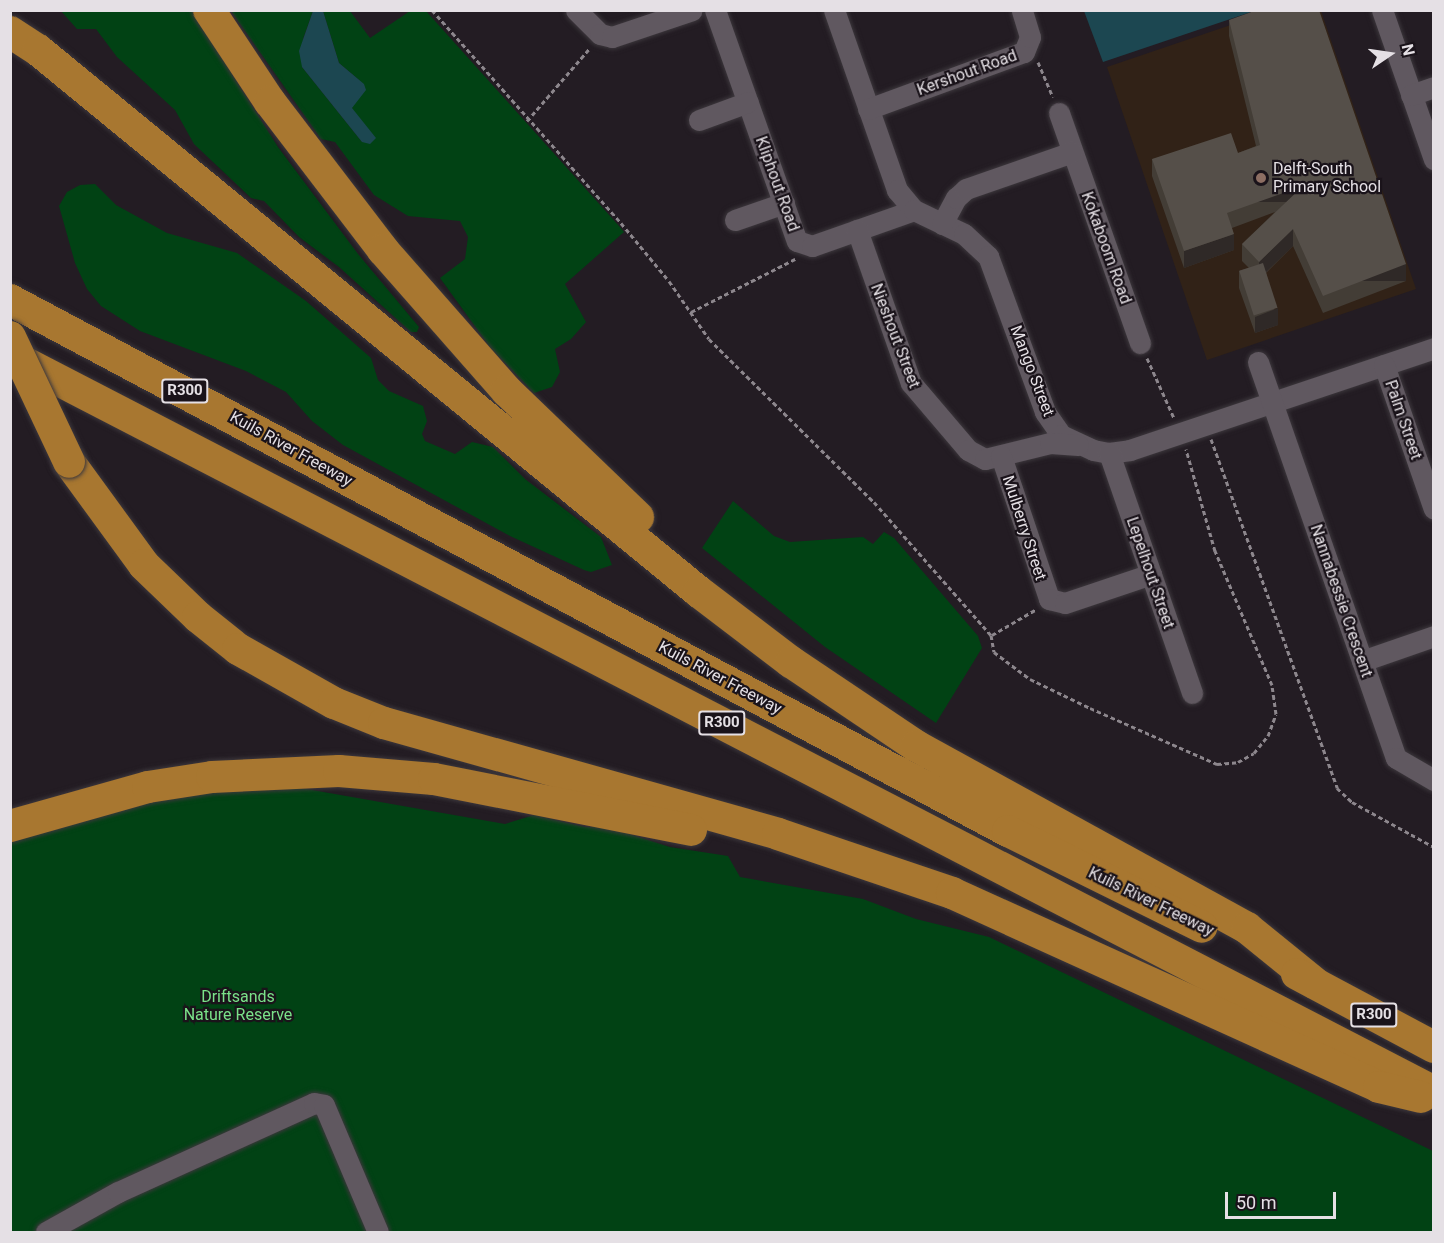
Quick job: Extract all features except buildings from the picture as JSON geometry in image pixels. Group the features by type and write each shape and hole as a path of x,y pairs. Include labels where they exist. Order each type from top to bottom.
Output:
{"highway":[{"path":"209,10 270,102 383,250 507,391 566,451 622,503 778,634 859,696 984,782"},
{"path":"10,32 38,50 699,592 871,718 1247,928 1315,983"},
{"name":"Kuils River Freeway","path":"10,300 998,825 1315,983 1434,1047"},
{"path":"10,337 69,462 144,565 238,649 296,684 384,723 778,834 952,893 1379,1087 1434,1100"},
{"name":"R300","path":"10,355 1434,1092"},
{"path":"10,826 148,787 212,777 339,771 484,788 863,864"}],"street":[{"path":"576,10 600,34 617,36 692,10"},
{"name":"Kliphout Road","path":"715,10 797,241 805,246 914,210"},
{"name":"Mango Street","path":"834,10 897,190 914,210 978,244 988,256 1045,412 1061,435 1082,446 1109,453 1206,426 1434,348"},
{"name":"Kershout Road","path":"868,109 1020,54 1030,44 1022,10"},
{"path":"1382,10 1434,159"},
{"path":"1411,95 1434,87"},
{"path":"699,120 748,102"},
{"name":"Kokaboom Road","path":"1059,113 1140,344"},
{"path":"942,224 956,198 966,189 1072,153"},
{"path":"735,219 784,203"},
{"name":"Nieshout Street","path":"857,230 916,393 971,454 985,459 1050,443 1082,446"},
{"name":"Nannabessie Crescent","path":"1258,362 1396,758 1434,780"},
{"name":"Palm Street","path":"1384,365 1434,509"},
{"name":"Lepelhout Street","path":"1109,453 1192,693"},
{"name":"Mulberry Street","path":"1001,456 1044,592 1053,601 1065,603 1151,574"},
{"path":"1362,661 1434,636"},
{"path":"46,1233 118,1192 229,1144 268,1120 314,1103 324,1104 378,1233"}],"path":[{"path":"432,10 526,120 621,223 709,339 874,502 991,635 994,652 1011,667 1090,708 1217,764 1238,762 1254,753 1268,736 1276,714 1272,685 1215,551 1181,434 1140,344"},
{"path":"526,120 576,67 600,34"},
{"path":"1030,44 1059,113"},
{"path":"690,312 795,259 805,246"},
{"path":"1206,426 1337,788 1352,802 1434,847"},
{"path":"991,635 1053,601"}],"shaded area":[{"name":"Delft-South Primary School","path":"1272,11 1321,11 1416,289 1207,360 1107,67"}],"green space":[{"path":"61,11 192,11 278,147 358,254 419,327 417,332 411,332 339,267 299,237 264,201 251,198 194,144 175,110 117,57 96,29 77,29"},
{"path":"231,11 313,11 303,39 302,67 362,142 352,108 359,80 339,63 323,11 350,11 370,38 410,11 426,11 619,226 624,232 565,284 586,322 571,339 555,349 560,372 552,387 534,393 490,347 440,278 465,259 468,237 460,221 408,216 374,195 335,142 321,139"},
{"path":"95,184 116,205 167,233 237,253 306,301 371,358 378,380 389,391 423,406 427,421 422,434 425,441 455,454 472,442 493,447 525,479 601,537 612,565 591,572 510,536 343,445 312,421 286,392 246,371 140,331 101,306 87,289 75,263 59,206 67,192 80,185"},
{"path":"733,501 774,536 790,542 863,537 873,544 884,532 894,538 978,636 982,648 936,723 825,647 702,548"},
{"name":"Driftsands Nature Reserve","path":"205,771 505,824 534,815 585,827 607,827 670,847 728,856 740,877 863,899 916,919 989,937 1433,1151 1433,1232 11,1232 11,830"}],"water":[{"path":"1084,10 1254,11 1103,62"},
{"path":"313,11 323,11 339,63 364,84 366,90 352,108 376,138 370,144 362,142 302,67 299,51"}],"place":[{"name":"Delft-South Primary School","path":"1261,178"}]}
